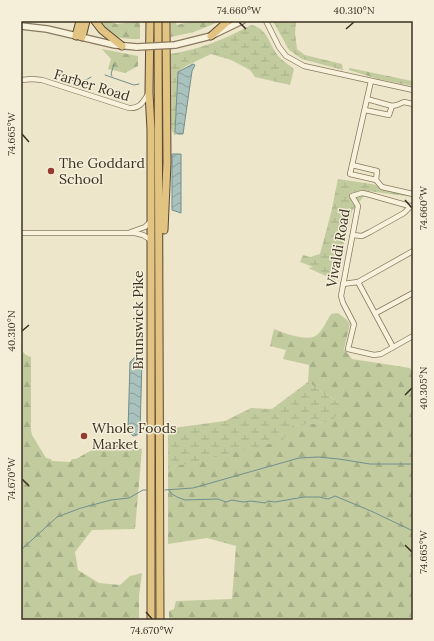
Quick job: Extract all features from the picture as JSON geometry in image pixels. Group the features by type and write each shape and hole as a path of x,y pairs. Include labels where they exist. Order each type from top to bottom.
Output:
{"highway":[{"path":"79,37 80,21"},
{"path":"79,37 86,21"},
{"path":"95,21 102,30 122,46"},
{"path":"147,21 150,46"},
{"name":"Brunswick Pike","path":"150,21 151,620"},
{"name":"Brunswick Pike","path":"158,21 160,620"},
{"path":"159,268 164,233 166,186 166,21"},
{"path":"212,36 228,21"}],"street":[{"path":"21,26 47,29 122,46 137,47 175,45 212,36 242,21"},
{"path":"266,21 279,47 286,56 304,66 413,90"},
{"name":"Farber Road","path":"21,80 42,80 134,109 140,106 149,92"},
{"path":"371,81 350,174 376,180 382,187 413,194"},
{"path":"367,99 392,106 404,102 413,104"},
{"path":"365,110 389,115 392,106"},
{"path":"352,165 377,171 376,180"},
{"name":"Vivaldi Road","path":"393,347 381,354 374,355 348,349 354,324 342,303 341,296 358,206 352,196 360,193 367,194 412,206"},
{"path":"353,235 362,236 404,213 412,206"},
{"path":"127,233 145,227 151,221"},
{"path":"21,233 127,233 143,235 151,240"},
{"path":"343,284 358,282 413,251"},
{"path":"358,282 393,347 413,336"},
{"path":"376,313 413,293"}],"green space":[{"path":"97,21 107,21 117,24 140,21 140,39 126,39 116,36"},
{"path":"171,21 175,21 177,25 193,21 221,21 194,32 171,37"},
{"path":"273,21 296,21 295,33 297,49 305,55 342,64 343,70 302,59 289,50"},
{"path":"251,25 257,27 265,33 279,57 294,69 290,85 255,77 250,70 231,60 211,54 186,66 178,72 175,132 178,134 174,135 171,128 170,54 212,43"},
{"path":"102,49 138,56 138,66 125,73 108,69 111,59"},
{"path":"350,68 412,81 413,86 378,79 349,70"},
{"path":"338,179 372,184 413,197 368,191 352,211 335,280 308,268 313,267 300,262 303,255 310,257 320,254"},
{"path":"338,313 350,324 344,349 352,359 410,368 413,372 413,620 169,620 169,611 174,609 176,601 232,599 236,546 207,538 168,544 168,472 176,466 292,426 325,422 340,404 308,382 309,365 283,359 286,350 270,346 274,329 297,337 310,338 319,333 331,314"},
{"path":"21,350 26,355 31,357 32,435 46,458 51,459 52,461 70,462 72,459 76,459 99,446 123,444 142,449 135,529 92,530 75,552 78,570 99,583 120,585 130,576 142,573 139,596 139,620 21,620"},
{"path":"308,382 340,404 332,424 325,422 293,426 282,441 176,466 168,472 168,433 173,428 225,421 251,408 272,409"}],"water":[{"path":"193,64 195,65 192,71 183,134 178,134 175,132 178,72"},
{"path":"172,154 181,154 181,213 172,210"},
{"path":"134,358 142,361 140,431 137,435 133,436 128,431 130,362"}],"waterway":[{"path":"112,76 111,74 114,64"},
{"path":"105,75 134,85 139,84"},
{"path":"61,76 76,81 91,77"},
{"path":"165,490 193,488 299,458 318,457 370,464 413,464"},
{"path":"21,550 57,517 81,508 111,500 129,498 143,490 146,490"},
{"path":"169,490 172,494 185,500 218,499 226,502 232,500 265,503 268,501 275,502 304,497 319,497 328,499 335,496 413,531"}],"place":[{"name":"The Goddard School","path":"51,171"},
{"name":"Whole Foods Market","path":"84,436"}]}
